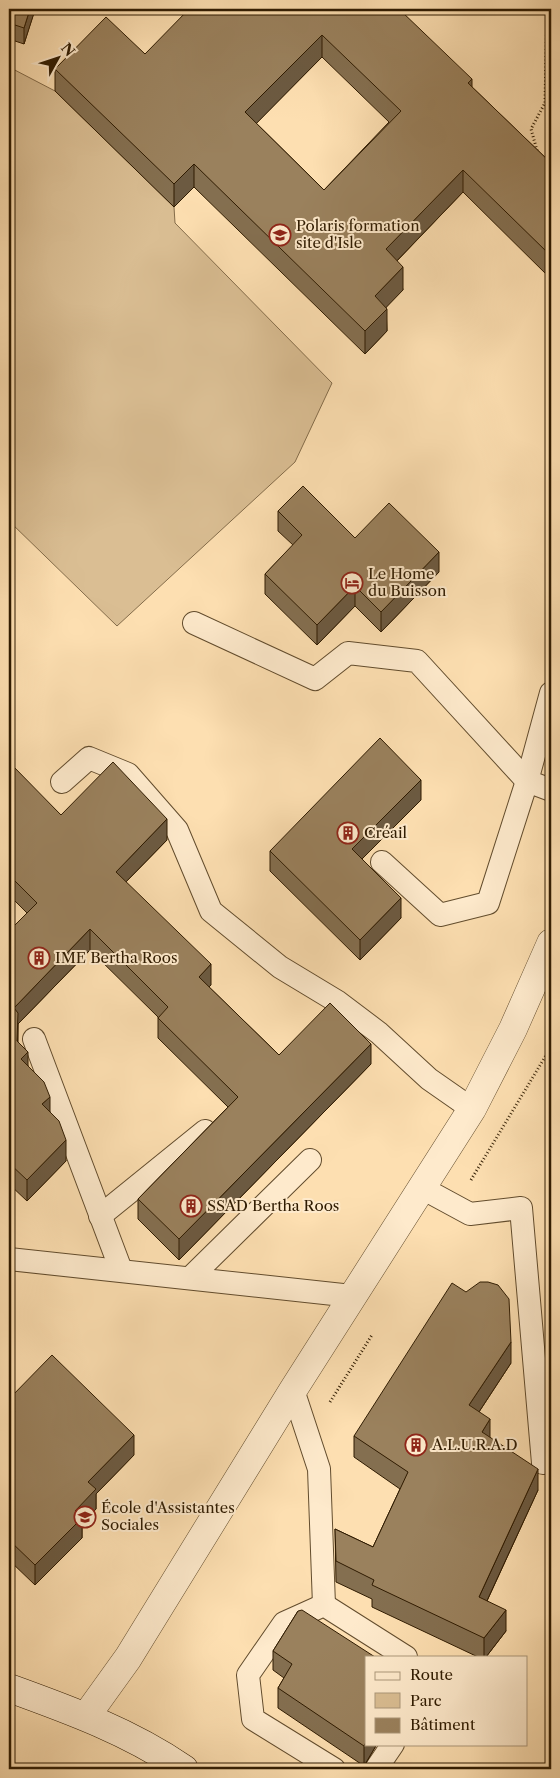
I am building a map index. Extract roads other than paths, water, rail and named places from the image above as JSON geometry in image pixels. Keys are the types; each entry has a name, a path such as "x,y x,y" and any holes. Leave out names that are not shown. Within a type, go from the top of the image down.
{"street":[{"path":"87,1716 128,1658 293,1390 472,1109 513,1029 551,943"},
{"path":"9,1688 87,1716 157,1750 184,1769"}],"lane":[{"path":"194,623 315,679 348,653 417,661 527,781 551,790"},
{"path":"382,862 440,915 488,903 527,781 551,693"},
{"path":"62,782 89,758 128,774 177,830 211,911 280,967 338,1002 379,1032 429,1078 472,1109"},
{"path":"34,1039 121,1270"},
{"path":"100,1216 205,1131"},
{"path":"190,1278 310,1160"},
{"path":"422,1188 470,1214 521,1208 543,1463"},
{"path":"9,1259 352,1296"},
{"path":"293,1390 318,1468 324,1605"},
{"path":"324,1605 404,1656"},
{"path":"324,1605 284,1623 248,1675 253,1718 334,1769"},
{"path":"376,1769 392,1746"}],"place":[{"name":"Polaris formation site d'Isle","path":"280,235"},
{"name":"Le Home du Buisson","path":"352,583"},
{"name":"Créail","path":"348,833"},
{"name":"IME Bertha Roos","path":"39,958"},
{"name":"SSAD Bertha Roos","path":"191,1206"},
{"name":"A.L.U.R.A.D","path":"416,1445"},
{"name":"École d'Assistantes Sociales","path":"85,1517"}]}
